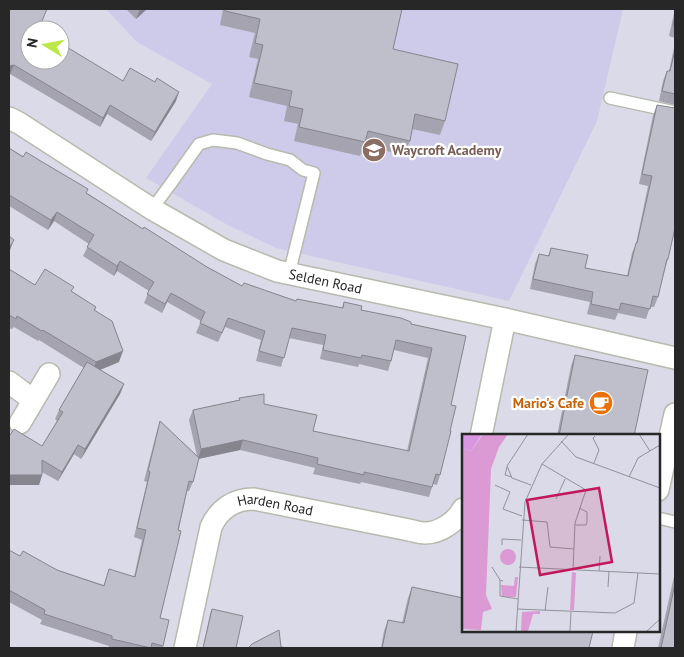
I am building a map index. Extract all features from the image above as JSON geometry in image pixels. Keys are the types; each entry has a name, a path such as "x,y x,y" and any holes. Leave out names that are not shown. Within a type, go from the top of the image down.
{"street":[{"name":"Selden Road","path":"9,118 152,209 224,250 277,272 675,358"},
{"path":"481,434 505,320"},
{"path":"20,423 49,374"},
{"path":"9,382 33,400"},
{"path":"659,486 675,414"},
{"name":"Harden Road","path":"185,648 211,527 219,514 233,503 240,500 254,499 427,533 435,532 449,524 462,511"},
{"path":"623,648 626,632"}],"lane":[{"path":"610,98 675,112"},
{"path":"152,209 199,144 213,140 237,144 290,160 303,170 314,173 288,274"},
{"path":"659,518 675,522"}],"shaded area":[{"name":"Waycroft Academy","path":"106,9 623,9 597,121 509,301 276,248 226,224 146,178 212,84 137,42"}],"building":[{"path":"9,9 47,9 42,20 20,20 20,69 14,65 9,66"},
{"path":"225,9 402,9 393,49 458,64 445,121 415,114 410,141 368,131 365,142 299,127 303,109 289,106 292,91 254,83 263,45 255,43 260,19 225,11"},
{"path":"70,49 123,81 130,68 155,82 157,78 179,92 155,132 110,105 103,118 22,70 70,70"},
{"path":"675,50 675,94 662,91 667,71 670,71"},
{"path":"657,105 675,108 675,228 658,297 653,296 650,309 621,303 619,310 591,304 593,292 533,279 539,254 549,256 551,248 588,255 585,268 628,276 652,176 642,174"},
{"path":"9,148 23,157 26,152 88,189 86,193 143,229 144,227 207,267 242,286 244,283 296,301 297,299 343,308 344,302 362,306 361,310 401,318 411,322 411,324 466,336 451,405 456,406 451,431 440,475 436,474 432,487 364,472 364,475 317,464 318,458 243,440 201,449 193,410 240,400 239,398 264,394 264,404 317,415 313,431 409,451 432,348 396,340 391,361 362,355 361,358 323,350 326,335 292,328 284,358 259,351 265,331 228,318 222,333 200,323 205,312 171,293 165,304 147,294 154,282 120,261 117,266 87,247 94,235 57,212 51,220 9,195"},
{"path":"9,236 14,240 9,248"},
{"path":"9,269 35,285 45,269 74,287 71,291 96,307 94,310 112,321 123,351 96,362 43,330 17,316 16,319 9,315"},
{"path":"575,355 648,370 634,434 559,434"},
{"path":"87,362 124,384 85,449 78,445 62,472 42,460 42,475 9,475 9,434 14,429 42,446 63,412 59,410"},
{"path":"160,421 199,458 193,482 189,481 178,530 181,531 160,618 169,620 163,646 152,643 151,648 112,639 112,636 44,614 45,610 9,590 9,550 20,556 23,551 57,570 104,586 109,569 135,577 146,530 137,528"},
{"path":"675,584 675,648 661,648"},
{"path":"412,587 462,598 462,632 593,632 589,648 382,648 388,620 404,623"},
{"path":"212,609 243,616 236,648 203,648"},
{"path":"279,630 281,647 288,648 248,648 252,644"}],"place":[{"name":"Waycroft Academy","path":"374,150"},
{"name":"Mario's Cafe","path":"601,403"}]}
